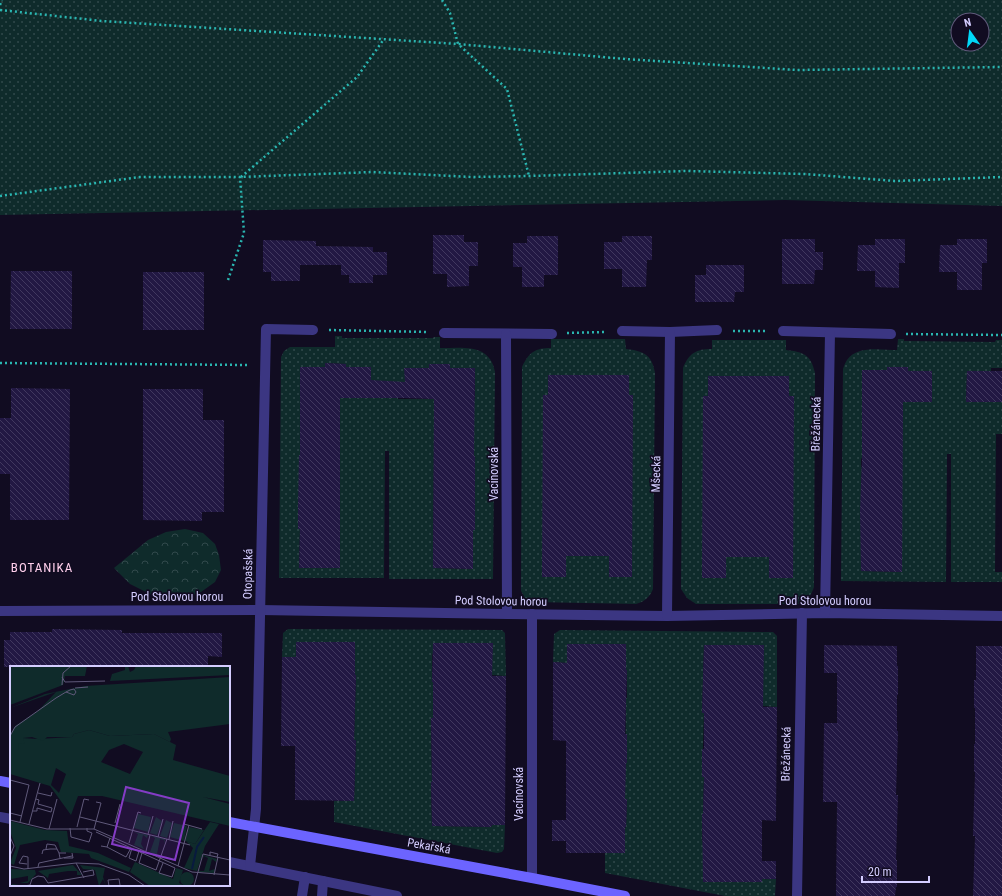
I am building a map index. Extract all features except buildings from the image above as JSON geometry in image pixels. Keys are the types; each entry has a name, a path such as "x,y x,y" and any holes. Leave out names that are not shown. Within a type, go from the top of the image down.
{"street":[{"name":"Otopašská","path":"250,866 255,827 266,329 312,330"},
{"path":"622,331 670,332 717,330"},
{"path":"783,331 891,334"},
{"path":"444,332 552,334"},
{"name":"Mšecká","path":"667,616 670,332"},
{"name":"Břežánecká","path":"825,613 830,333"},
{"name":"Vacínovská","path":"506,334 507,614"},
{"name":"Pod Stolovou horou","path":"0,611 260,610 667,616 825,613 1002,616"},
{"name":"Břežánecká","path":"797,896 802,613"},
{"name":"Vacínovská","path":"532,614 532,878"},
{"path":"0,781 10,783"},
{"path":"0,817 10,819"},
{"name":"Pekařská","path":"230,822 625,896"},
{"path":"230,862 397,896"},
{"path":"302,896 305,877"},
{"path":"322,896 323,881"}],"path":[{"path":"0,5 2,0"},
{"path":"442,0 450,13 458,44 507,89 529,176"},
{"path":"0,10 102,21 458,44 625,59 797,70 1002,67"},
{"path":"240,177 357,77 384,39"},
{"path":"0,196 140,177 240,177 373,172 471,176 529,176 686,170 805,174 895,181 1002,176"},
{"path":"228,280 244,233 240,177"},
{"path":"312,330 444,332"},
{"path":"717,330 783,331"},
{"path":"552,334 622,331"},
{"path":"891,334 1002,335"},
{"path":"0,362 266,365"}],"green space":[{"path":"0,0 1002,0 1002,206 785,200 0,215"},
{"path":"335,336 342,336 342,338 440,337 440,348 474,349 488,356 495,372 493,579 389,579 389,451 385,451 384,578 279,578 281,357 284,351 290,347 335,347","holes":["325,363 346,364 346,367 370,367 370,398 300,398 300,367 325,367","430,364 450,364 450,368 475,368 475,399 398,399 398,382 405,382 405,368 429,368","300,430 340,430 340,568 299,568 300,529 298,529","434,431 475,456 475,486 473,500 475,500 475,530 473,530 473,569 433,568"]},
{"path":"551,339 625,339 626,349 642,352 649,358 654,367 653,589 648,597 636,604 533,602 525,598 521,591 522,367 527,358 533,352 551,348"},
{"path":"898,339 904,339 904,341 995,342 996,340 1002,340 1002,368 991,368 991,371 967,371 966,402 1002,402 1002,434 996,434 995,572 1002,572 1002,582 951,582 951,454 947,454 946,582 841,581 843,369 845,363 851,355 857,352 870,349 897,350","holes":["887,367 908,367 908,371 932,371 932,402 862,402 862,370 887,370","862,458 902,572 861,571"]},
{"path":"712,340 786,340 786,350 802,353 809,358 815,373 814,587 808,598 799,604 696,604 687,598 681,589 683,368 691,355 697,351 712,349"},
{"path":"185,529 203,533 215,544 219,555 221,570 215,582 201,592 188,597 172,599 154,596 130,584 114,568 148,540 166,532"},
{"path":"288,629 502,630 505,633 506,676 491,675 492,643 432,654 433,718 431,718 432,826 491,827 492,825 505,825 504,849 502,852 497,853 334,822 334,801 354,801 356,740 354,740 356,676 355,642 296,642 296,657 282,657 283,633"},
{"path":"560,630 773,632 777,636 777,707 762,706 763,645 704,645 702,713 704,713 702,777 704,777 702,814 703,882 762,882 762,879 776,879 775,896 725,896 605,873 605,853 626,827 626,645 567,644 567,663 553,662 554,634"}],"district":[{"name":"BOTANIKA","path":"42,567"}]}
